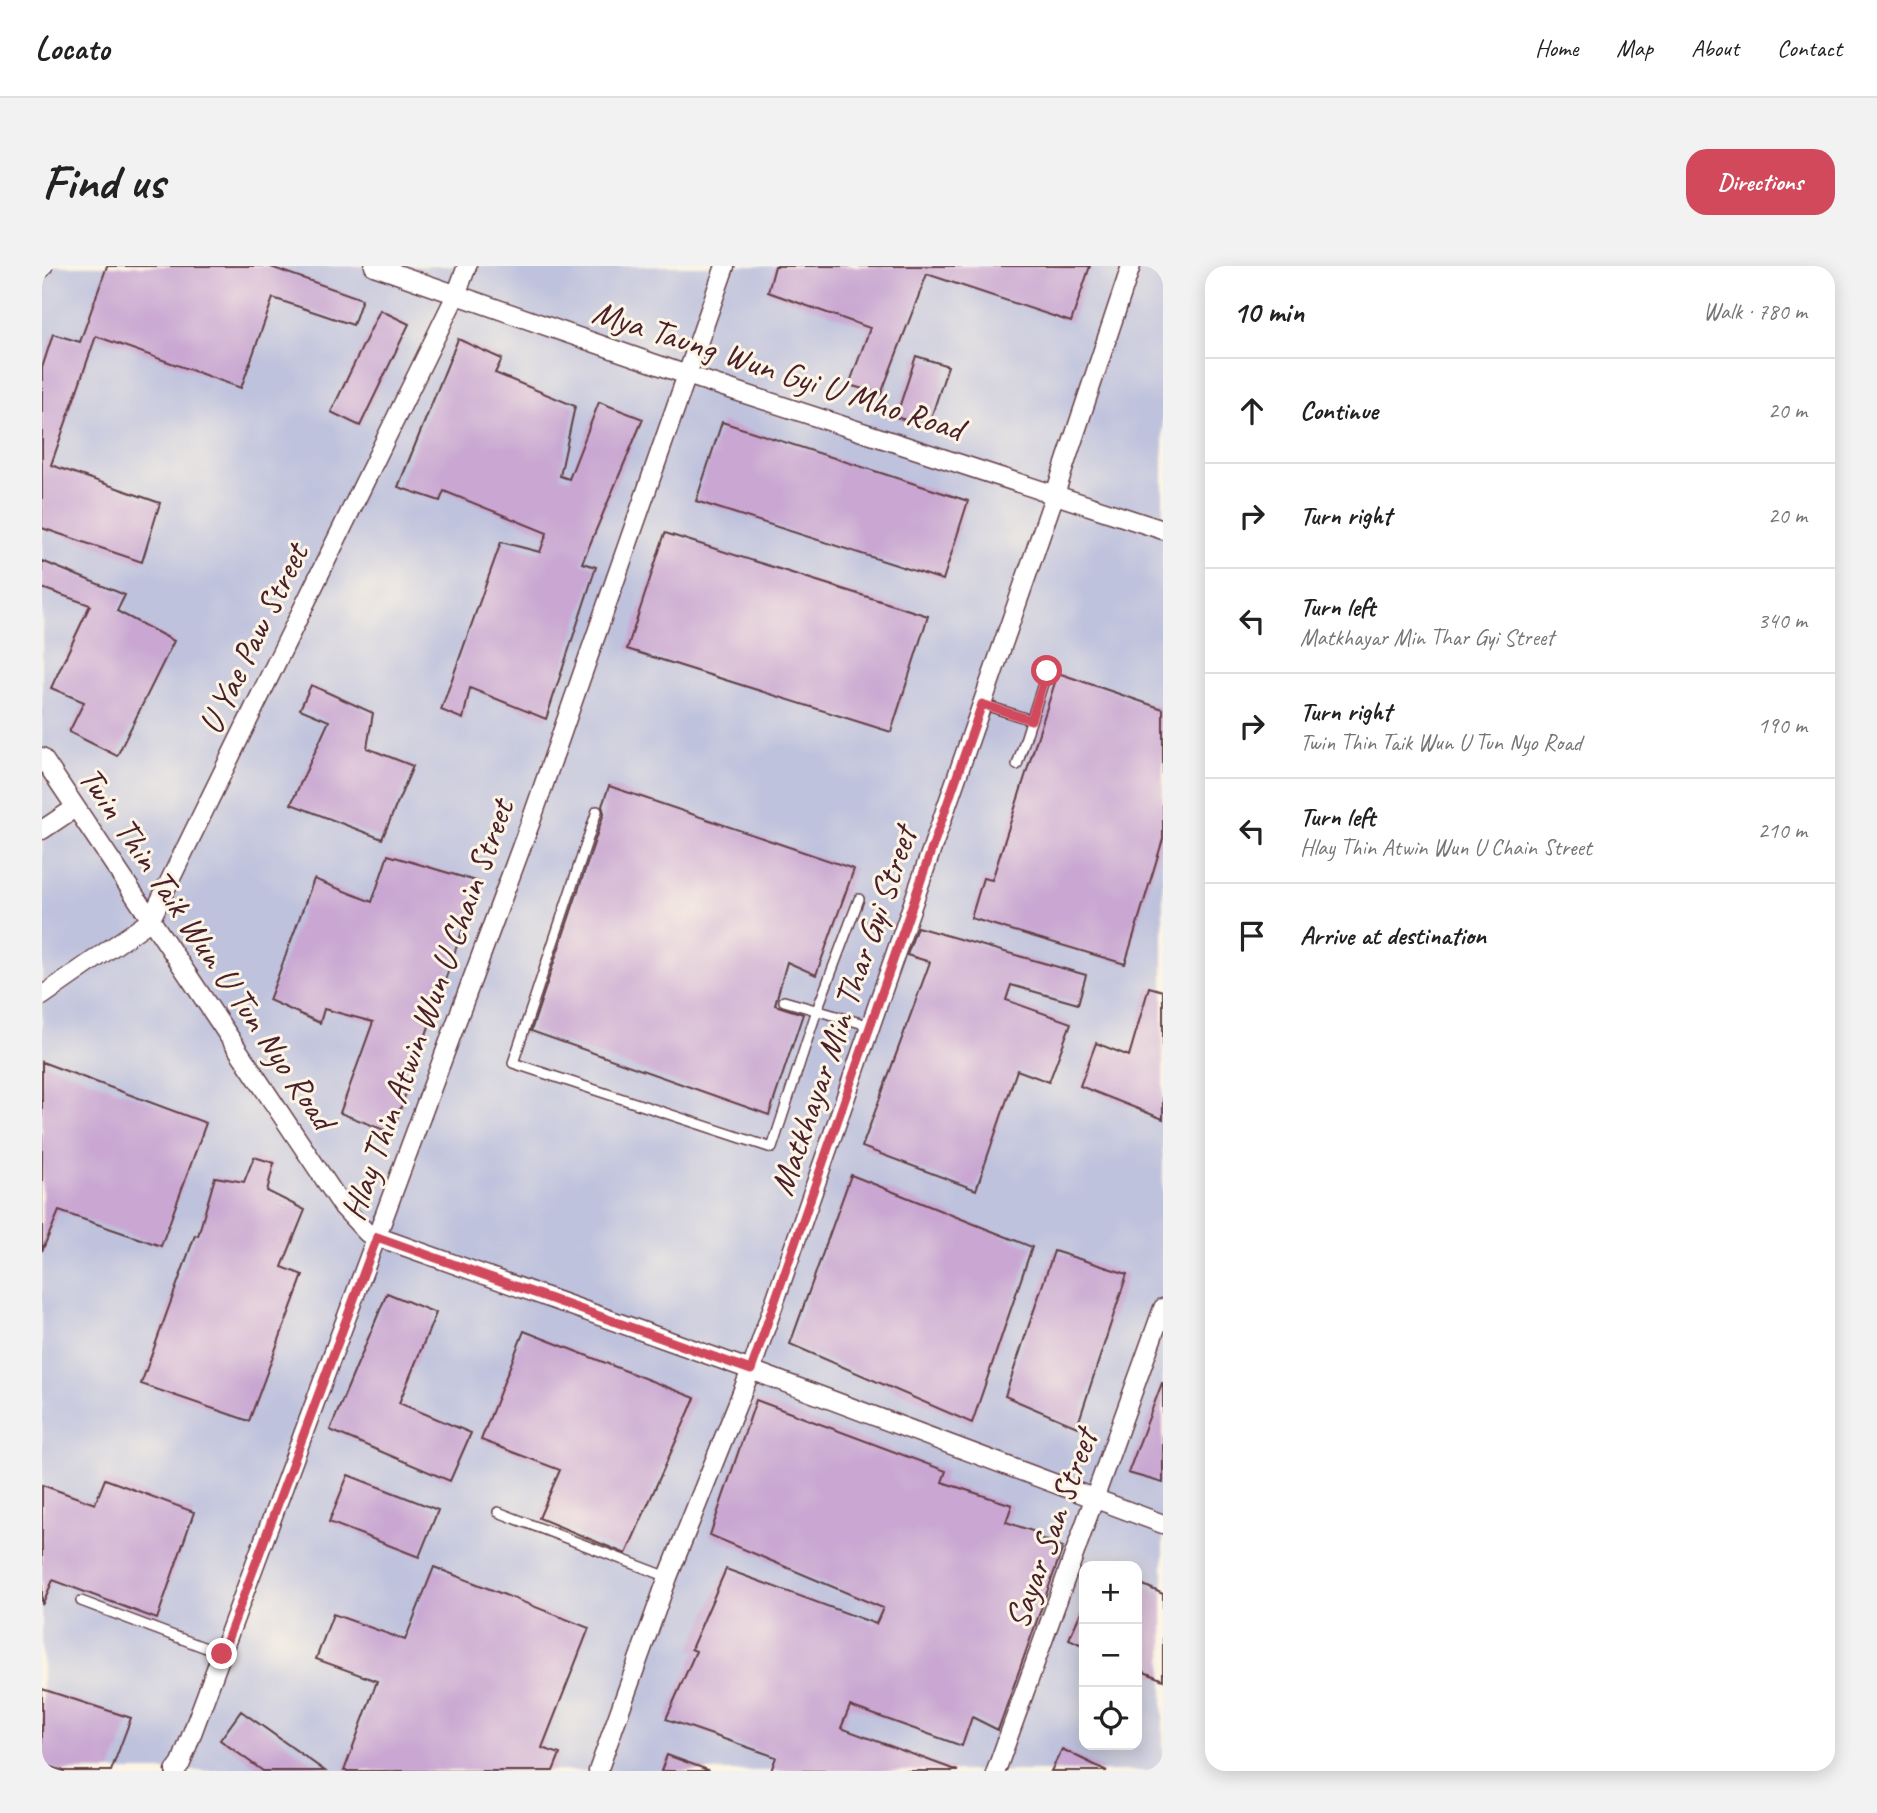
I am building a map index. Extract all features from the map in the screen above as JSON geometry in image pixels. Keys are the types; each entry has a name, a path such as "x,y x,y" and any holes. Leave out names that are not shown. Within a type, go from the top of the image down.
{"street":[{"name":"Mya Taung Wun Gyi U Mho Road","path":"374,266 687,375 1163,530"},
{"name":"U Yae Paw Street","path":"42,996 150,922 456,295 467,266"},
{"name":"Hlay Thin Atwin Wun U Chain Street","path":"175,1771 181,1763 222,1654 531,821 725,266"},
{"name":"Matkhayar Min Thar Gyi Street","path":"598,1771 668,1577 751,1370 1132,266"},
{"name":"Twin Thin Taik Wun U Tun Nyo Road","path":"42,757 343,1207 367,1233 751,1370 1163,1524"},
{"path":"42,830 75,808"},
{"name":"Sayar San Street","path":"996,1771 1163,1308"}],"lane":[{"path":"1017,765 1047,671"},
{"path":"982,704 1031,720"},
{"path":"597,811 513,1063 772,1149 817,1010 859,899"},
{"path":"784,1001 871,1026"},
{"path":"498,1512 668,1577"},
{"path":"81,1601 222,1654"}],"shaded area":[{"path":"42,266 1163,266 1163,1771 42,1771"}],"building":[{"path":"107,266 268,266 362,299 353,325 273,298 241,388 96,336 51,465 160,503 142,562 42,528 42,368 53,334 80,342"},
{"path":"775,266 1090,266 1071,322 927,274 881,394 849,385 870,328 768,292"},
{"path":"380,310 409,324 360,426 331,412"},
{"path":"458,339 502,359 495,373 575,406 560,476 569,479 599,402 643,419 582,563 596,567 546,719 470,688 463,719 441,710 501,542 540,552 547,533 444,491 440,501 398,487"},
{"path":"916,356 948,366 928,427 896,417"},
{"path":"722,422 968,501 943,580 696,501"},
{"path":"665,533 928,616 891,732 627,649"},
{"path":"42,561 125,595 117,611 174,641 117,756 69,732 84,702 51,688 90,605 42,588"},
{"path":"1058,673 1163,709 1163,839 1125,964 971,918 983,878 992,880"},
{"path":"311,685 373,713 367,748 413,766 382,839 291,804 329,721 300,709"},
{"path":"609,786 854,869 816,975 787,962 775,1005 803,1014 769,1115 531,1031 604,813 602,806"},
{"path":"388,855 479,882 392,1133 340,1113 373,1022 324,1009 320,1023 269,1000 314,879 372,902"},
{"path":"917,927 1086,975 1078,1004 1011,985 1006,1000 1071,1023 1049,1082 1017,1070 976,1190 862,1147 930,962 907,955"},
{"path":"1149,987 1163,991 1163,1119 1080,1086 1096,1043 1129,1056"},
{"path":"42,1062 206,1123 161,1246 59,1211 42,1251"},
{"path":"254,1157 274,1163 267,1191 305,1210 282,1267 303,1275 249,1421 141,1384 195,1235 198,1236 215,1177 244,1182"},
{"path":"851,1175 1032,1247 972,1423 790,1344"},
{"path":"1054,1251 1127,1274 1077,1427 1005,1396"},
{"path":"387,1293 436,1313 399,1403 471,1433 450,1481 330,1430"},
{"path":"524,1331 695,1398 626,1554 539,1518 560,1470 481,1440"},
{"path":"1163,1383 1163,1483 1128,1473"},
{"path":"756,1400 946,1471 942,1482 1012,1505 1006,1522 1041,1534 1040,1538 1063,1547 998,1730 972,1717 962,1746 850,1706 841,1728 958,1771 771,1771 776,1757 666,1719 696,1651 691,1649 726,1569 876,1624 883,1608 710,1535"},
{"path":"348,1475 438,1510 419,1557 329,1522"},
{"path":"105,1479 194,1512 157,1619 53,1580 42,1605 42,1485 95,1504"},
{"path":"434,1567 589,1628 542,1748 560,1754 553,1771 344,1771 377,1681 316,1659 333,1614 405,1640"},
{"path":"1142,1584 1163,1594 1163,1680 1142,1671"},
{"path":"1079,1616 1079,1644 1069,1639"},
{"path":"42,1689 131,1718 111,1771 64,1771 42,1764"},
{"path":"241,1711 325,1771 263,1771 220,1740"},
{"path":"1062,1749 1107,1771 1051,1771"},
{"path":"667,1755 708,1770 708,1771 661,1771"}],"route":[{"path":"222,1654 377,1237 751,1370 982,704 1031,720 1047,671"}]}
